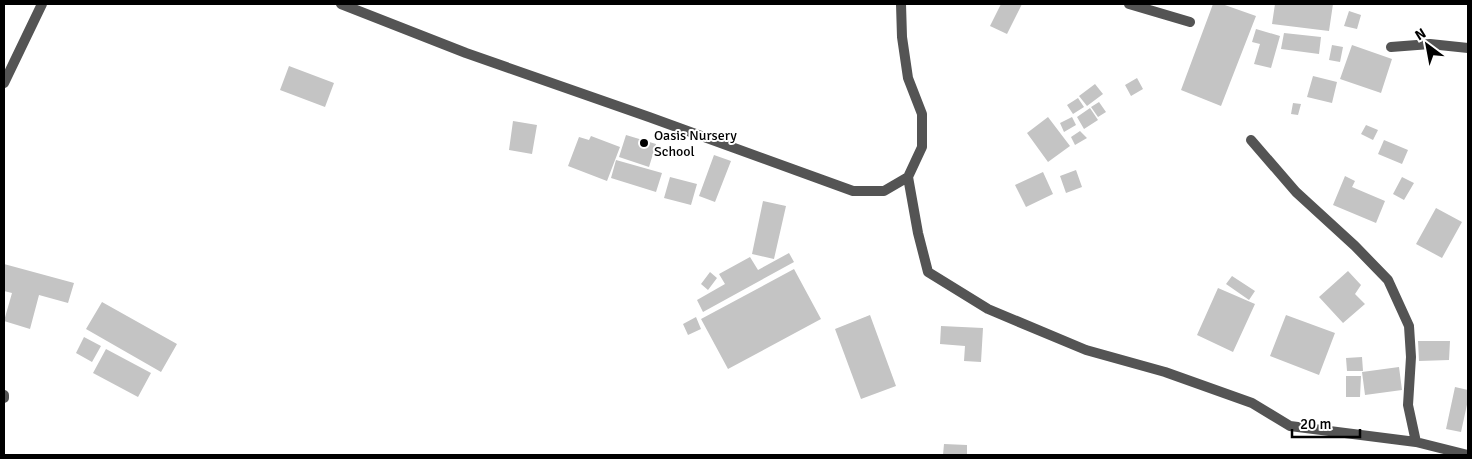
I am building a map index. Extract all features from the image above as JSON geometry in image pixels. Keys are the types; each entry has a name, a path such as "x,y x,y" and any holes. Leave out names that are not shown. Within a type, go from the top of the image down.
{"street":[{"path":"4,83 42,4"},
{"path":"342,4 466,53 853,191 884,191 908,177 922,148 922,114 908,78 902,37 901,4"},
{"path":"1129,4 1190,22"},
{"path":"1391,47 1430,44 1468,48"},
{"path":"1251,140 1296,192 1355,246 1388,280 1409,326 1411,357 1408,405 1416,442"},
{"path":"908,177 918,233 928,272 988,309 1086,350 1165,372 1252,403 1290,426 1416,442 1468,455"}],"building":[{"path":"1001,4 1022,4 1007,34 990,26"},
{"path":"1213,4 1222,4 1256,16 1221,106 1181,90"},
{"path":"1275,4 1333,4 1329,31 1272,24"},
{"path":"1349,11 1361,15 1357,29 1344,26"},
{"path":"1256,29 1280,36 1271,68 1254,64 1260,44 1252,42"},
{"path":"1284,33 1321,37 1319,54 1281,49"},
{"path":"1332,45 1343,47 1340,62 1329,60"},
{"path":"1352,45 1392,59 1381,93 1340,79"},
{"path":"289,66 334,83 325,107 280,90"},
{"path":"1313,76 1337,82 1332,103 1307,97"},
{"path":"1137,78 1143,89 1131,96 1125,85"},
{"path":"1095,84 1103,94 1087,106 1079,96"},
{"path":"1078,98 1084,107 1073,114 1067,105"},
{"path":"1099,102 1106,112 1098,117 1091,107"},
{"path":"1293,103 1301,104 1298,115 1291,114"},
{"path":"1090,108 1098,120 1084,129 1077,117"},
{"path":"1048,117 1070,146 1048,162 1027,133"},
{"path":"1072,117 1076,125 1064,132 1060,123"},
{"path":"513,121 537,125 532,154 509,150"},
{"path":"1366,125 1378,130 1373,140 1361,134"},
{"path":"1080,131 1087,138 1075,145 1071,137"},
{"path":"626,135 656,144 649,167 619,157"},
{"path":"591,136 620,147 607,181 568,166 579,137 589,140"},
{"path":"1384,140 1408,150 1402,164 1378,154"},
{"path":"714,155 731,161 715,202 699,196"},
{"path":"616,160 662,173 656,192 611,178"},
{"path":"1076,170 1082,187 1066,193 1060,176"},
{"path":"1043,172 1053,194 1026,207 1015,185"},
{"path":"1345,176 1355,181 1352,187 1385,201 1376,223 1333,205"},
{"path":"670,177 697,184 691,205 664,198"},
{"path":"1402,177 1414,183 1404,200 1393,194"},
{"path":"763,201 786,206 774,259 752,254"},
{"path":"1436,208 1462,222 1442,258 1416,244"},
{"path":"789,253 794,262 703,312 697,300 725,284 719,274 750,257 758,270"},
{"path":"4,264 74,283 68,303 39,295 30,329 4,321 12,293 4,291"},
{"path":"794,269 821,319 728,369 701,319"},
{"path":"1348,271 1361,285 1355,294 1365,304 1343,323 1319,297"},
{"path":"710,272 717,278 708,290 701,284"},
{"path":"1232,276 1255,291 1249,300 1226,284"},
{"path":"1218,288 1255,304 1233,352 1197,335"},
{"path":"102,302 177,344 161,372 86,329"},
{"path":"870,315 896,386 861,399 835,329"},
{"path":"1286,315 1335,333 1319,375 1270,356"},
{"path":"696,317 701,329 688,335 683,324"},
{"path":"941,326 983,328 981,362 964,361 965,346 940,344"},
{"path":"84,337 101,346 92,362 76,353"},
{"path":"1418,341 1450,341 1449,360 1419,361"},
{"path":"106,349 151,373 138,397 93,373"},
{"path":"1362,357 1363,371 1347,371 1346,358"},
{"path":"1399,367 1402,390 1365,395 1362,372"},
{"path":"1346,376 1361,376 1360,397 1346,397"},
{"path":"1455,387 1468,390 1468,400 1461,432 1446,429"},
{"path":"944,444 967,445 967,455 943,455"}],"place":[{"name":"Oasis Nursery School","path":"644,143"}]}
